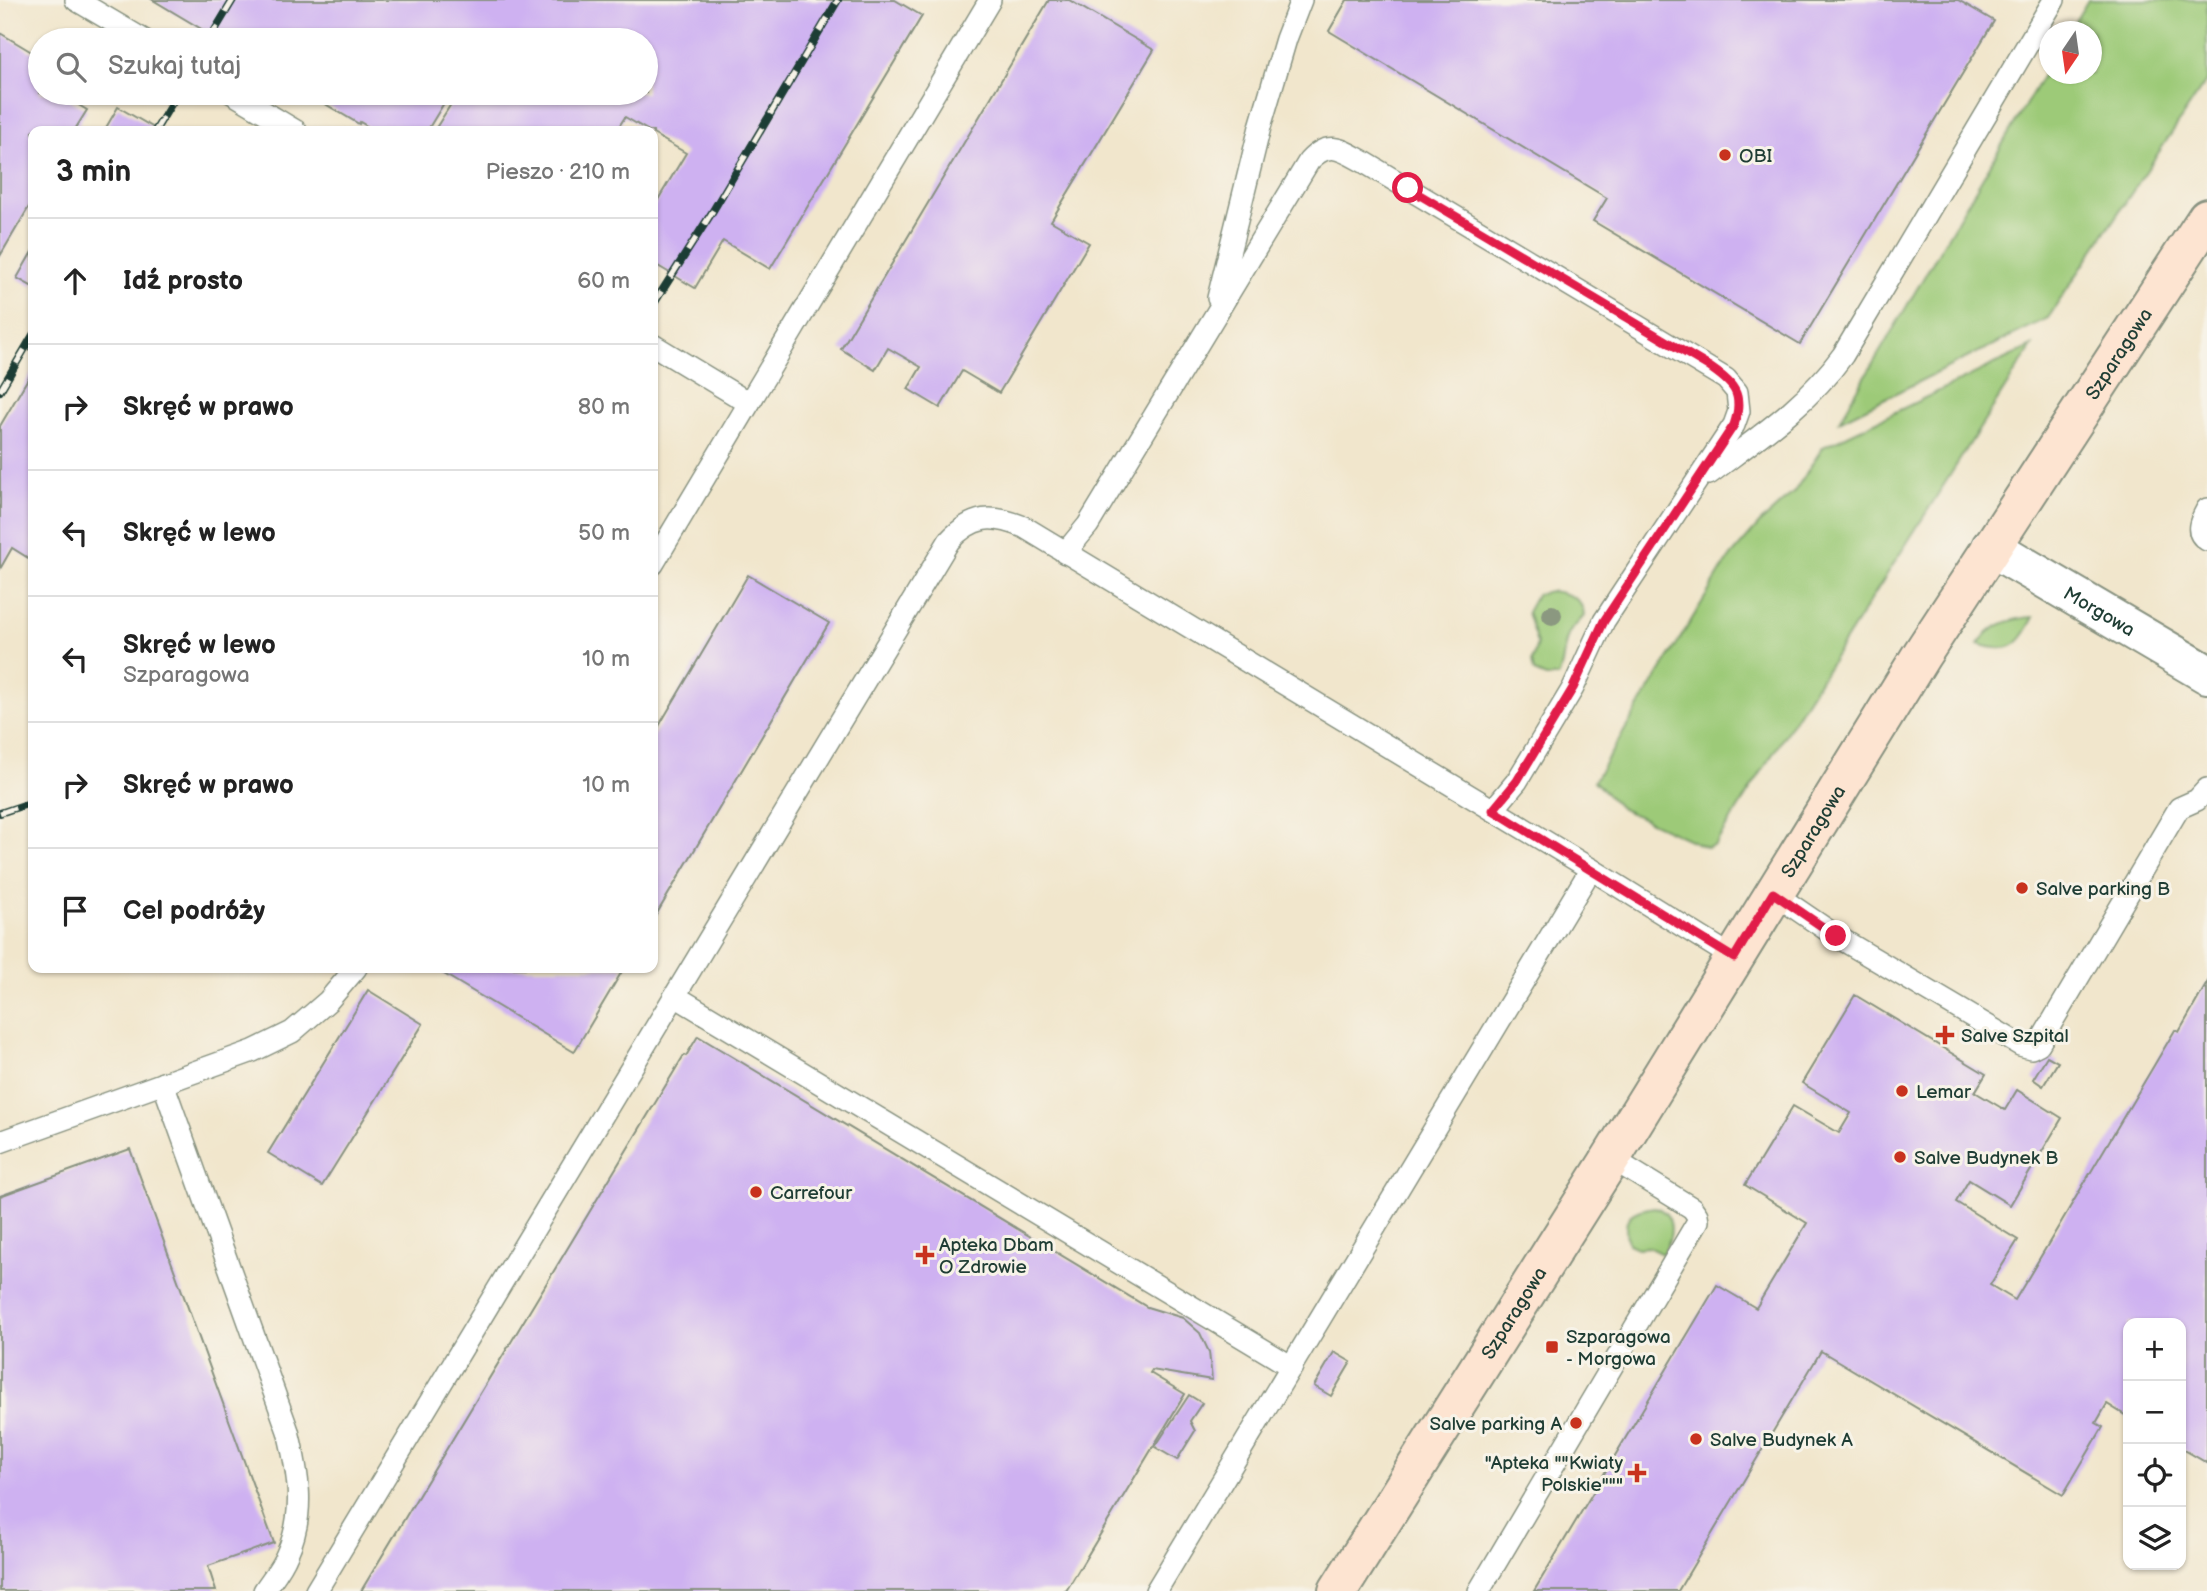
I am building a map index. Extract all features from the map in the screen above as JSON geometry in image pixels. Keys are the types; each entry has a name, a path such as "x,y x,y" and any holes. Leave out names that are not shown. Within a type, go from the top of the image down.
{"street":[{"name":"Szparagowa","path":"1338,1591 1611,1158 1922,654 2207,218"},
{"name":"Morgowa","path":"1992,547 2207,674"}],"lane":[{"path":"76,0 124,28"},
{"path":"658,556 990,0"},
{"path":"1213,318 1260,127 1286,39 1301,0"},
{"path":"1696,484 1768,430 1826,379 1843,355 2054,0"},
{"path":"252,105 288,126"},
{"path":"1065,553 1088,525 1309,161 1317,151 1328,147 1342,150 1727,379 1737,392 1739,411 1734,425 1604,621 1573,688 1517,781 1493,810"},
{"path":"658,348 750,403"},
{"path":"2207,509 2200,521 2199,530 2207,540"},
{"path":"316,1591 949,541 960,529 974,522 988,518 1006,520 1024,527 1734,958"},
{"path":"1773,893 1880,962 2020,1045 2031,1048 2039,1044 2179,808 2197,800 2207,789"},
{"path":"1156,1591 1591,869"},
{"path":"0,1142 253,1051 292,1032 328,1001 352,973"},
{"path":"675,996 1292,1367"},
{"path":"163,1083 288,1431 297,1468 300,1500 295,1532 287,1555 264,1591"},
{"path":"1479,1591 1698,1222 1692,1208 1611,1158"}],"green space":[{"path":"2088,0 2207,0 2207,80 2048,318 1839,421 2039,82 2102,84 2102,21 2075,21"},
{"path":"2032,346 1715,845 1707,848 1620,808 1594,781 1727,561 1761,522 1794,492 1823,447"},
{"path":"1550,591 1573,597 1581,604 1584,616 1569,633 1558,677 1546,677 1534,672 1532,661 1537,644 1527,612 1537,594"},
{"path":"2034,617 2024,635 2013,646 1999,648 1978,644 1989,632 2003,624"},
{"path":"1655,1207 1670,1221 1669,1241 1662,1254 1648,1247 1637,1248 1628,1244 1626,1235 1629,1216"}],"building":[{"path":"153,0 895,0 922,16 770,269 723,241 695,288 658,266 658,200 686,153 658,137 658,126 640,126 625,117 619,126 437,126 450,105 658,105 658,28 200,28"},
{"path":"1049,0 1069,0 1154,50 1051,221 1089,243 999,393 962,371 940,408 908,389 921,367 888,348 875,370 841,349"},
{"name":"OBI","path":"1347,0 1958,0 1994,21 1800,344 1593,221 1607,198 1329,31"},
{"path":"0,33 28,50 28,105 78,105 87,110 77,126 28,126 28,208 0,256"},
{"path":"327,105 443,105 430,126 359,124"},
{"path":"118,107 151,126 107,126"},
{"path":"28,259 28,284 17,278"},
{"path":"28,378 28,558 12,548 0,569 0,426"},
{"path":"748,575 829,623 658,912 658,728"},
{"path":"442,973 621,973 574,1052"},
{"path":"2207,983 2207,1463 2186,1451 2186,1318 2123,1318 2123,1414 2107,1404 2096,1423 2103,1427 2063,1495 1821,1351 1678,1591 1534,1591 1717,1285 1756,1308 1807,1223 1745,1185 1793,1106 1839,1133 1851,1113 1802,1083 1855,995 1986,1074 1975,1092 2005,1110 2017,1090 2062,1118 2010,1205 1969,1180 1956,1202 2018,1240 1990,1285 2015,1300 2175,1030 2179,1032"},
{"path":"368,990 423,1024 322,1186 268,1153"},
{"name":"Carrefour","path":"698,1036 1147,1307 1183,1318 1200,1333 1209,1352 1212,1380 1152,1370 1150,1373 1185,1394 1066,1591 361,1591 684,1055 686,1056"},
{"path":"2047,1056 2058,1062 2043,1086 2033,1079"},
{"path":"130,1149 274,1543 208,1566 216,1591 0,1591 0,1196"},
{"path":"1334,1352 1351,1362 1331,1396 1314,1386"},
{"path":"1189,1395 1202,1403 1190,1421 1195,1431 1177,1460 1155,1447"}],"railway":[{"path":"216,28 233,0"},
{"path":"658,297 711,214 838,0"},
{"path":"158,126 171,105"},
{"path":"0,391 28,343"},
{"path":"0,813 28,804"}],"place":[{"name":"OBI","path":"1725,155"},
{"name":"Salve parking B","path":"2022,888"},
{"name":"Salve Szpital","path":"1945,1035"},
{"name":"Lemar","path":"1902,1091"},
{"name":"Salve Budynek B","path":"1900,1157"},
{"name":"Carrefour","path":"756,1192"},
{"name":"Apteka Dbam O Zdrowie","path":"925,1255"},
{"name":"Szparagowa - Morgowa","path":"1552,1347"},
{"name":"Salve parking A","path":"1576,1423"},
{"name":"Salve Budynek A","path":"1696,1439"},
{"name":"\"Apteka \"\"Kwiaty Polskie\"\"\"","path":"1637,1473"}],"route":[{"path":"1408,188 1708,366 1727,379 1737,392 1739,411 1734,425 1604,621 1573,688 1517,781 1493,810 1734,958 1773,893 1836,936"}]}
